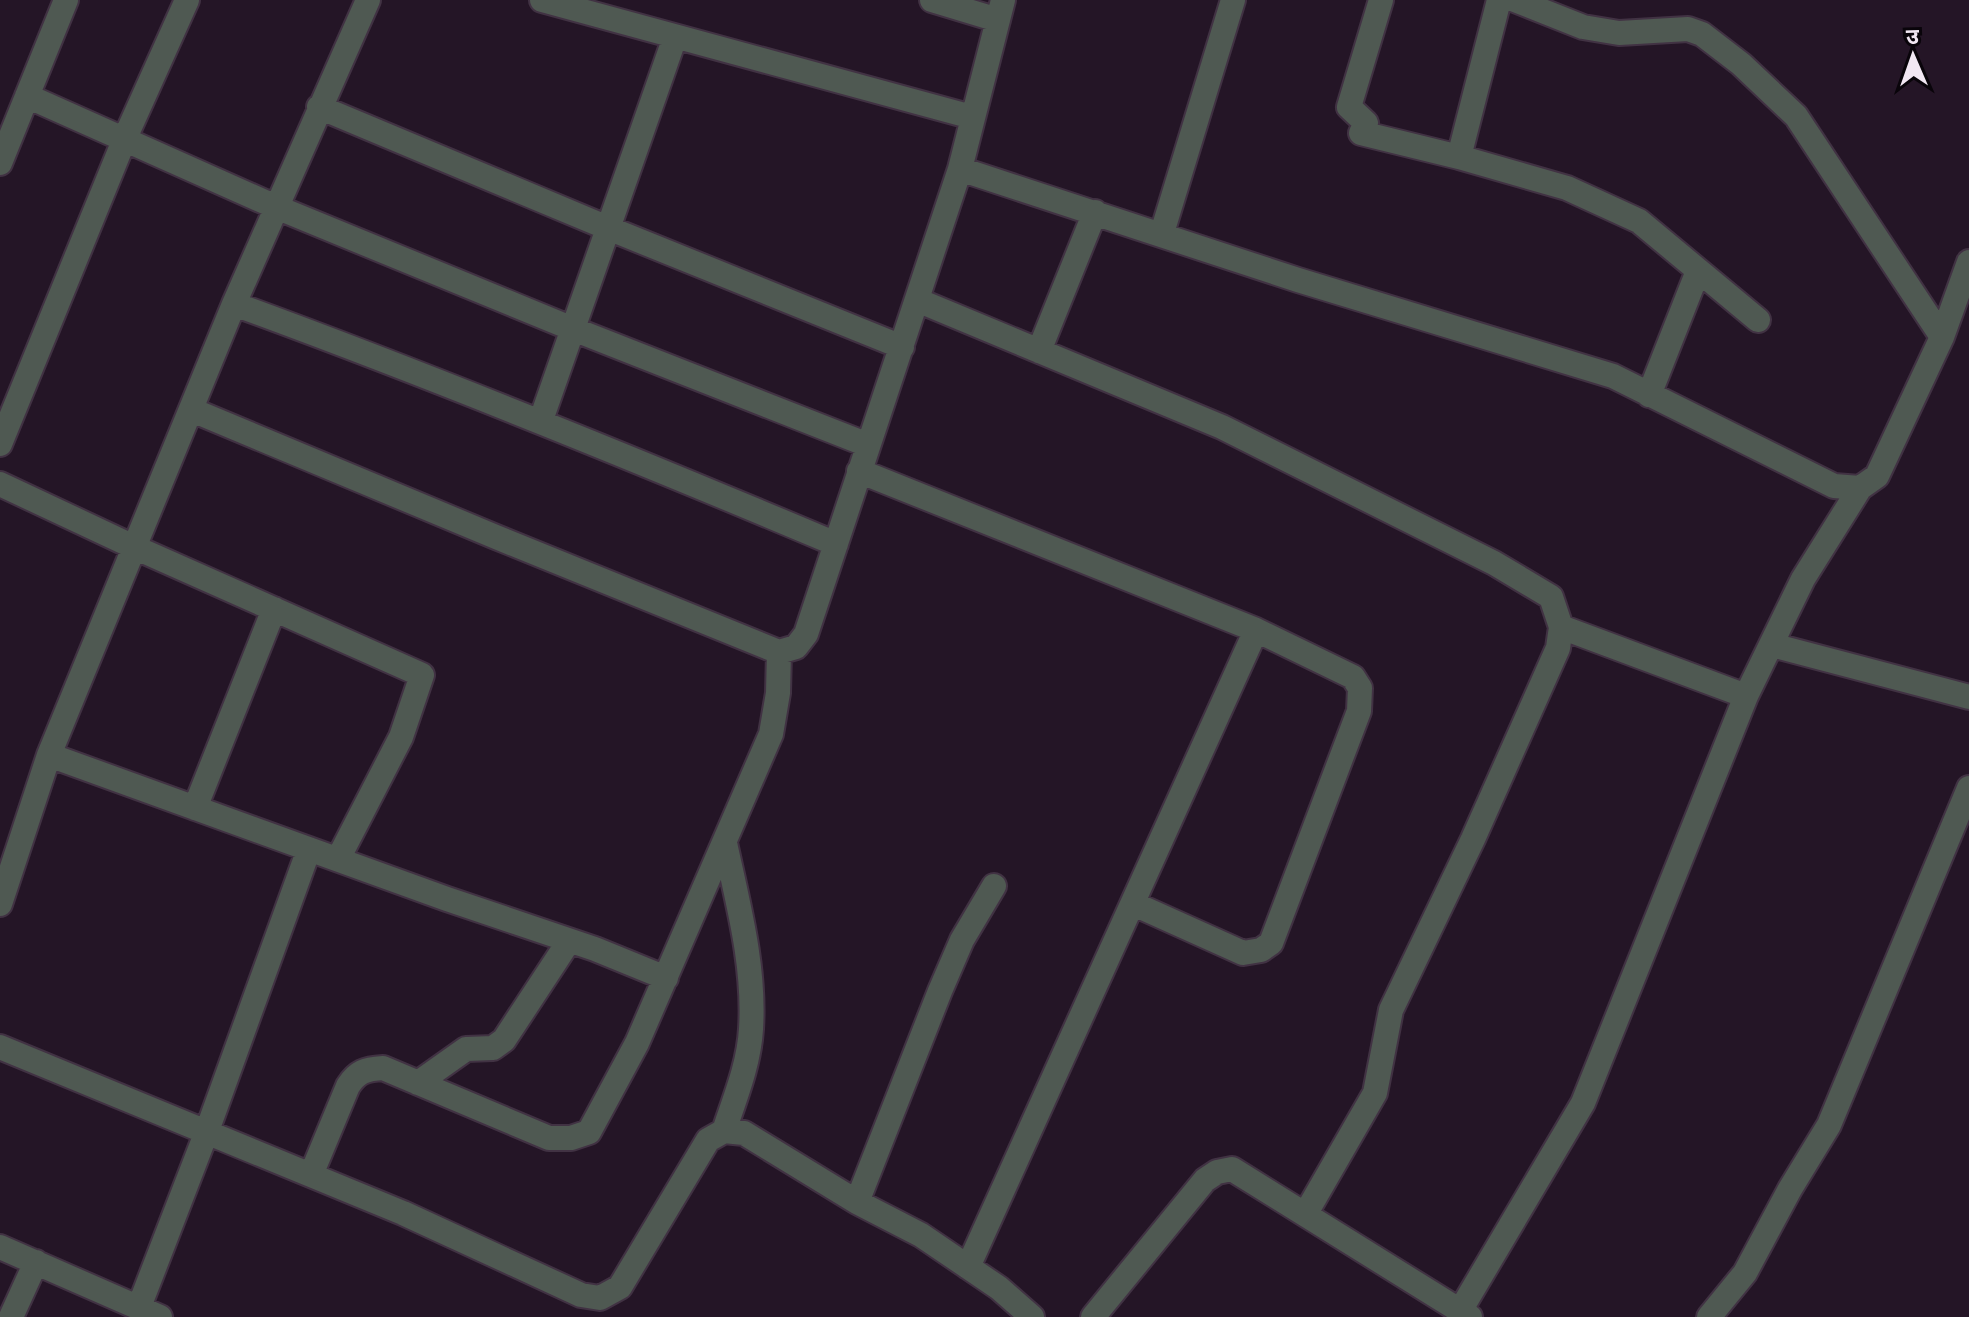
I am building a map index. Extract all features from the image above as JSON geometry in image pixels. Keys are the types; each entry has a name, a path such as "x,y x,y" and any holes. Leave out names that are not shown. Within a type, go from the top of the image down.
{"street":[{"path":"0,163 66,0"},
{"path":"0,444 125,138 187,0"},
{"path":"1,896 49,755 134,547 234,304 368,0"},
{"path":"542,0 972,117"},
{"path":"192,410 779,652 796,647 806,634 960,169 1000,10 932,0"},
{"path":"1162,233 1233,0"},
{"path":"1381,0 1349,107 1366,123 1361,133 1567,188 1639,221 1758,320"},
{"path":"1459,157 1499,0"},
{"path":"1515,0 1583,27 1647,33 1673,28 1688,29 1702,34 1741,64 1796,116 1942,337"},
{"path":"541,420 675,37"},
{"path":"27,96 276,207 573,329 868,445"},
{"path":"319,107 902,347"},
{"path":"960,169 1298,280 1613,376 1834,486 1860,488"},
{"path":"1039,351 1095,212"},
{"path":"1093,1317 1205,1180 1217,1172 1232,1169 1465,1314 1583,1103 1746,696 1803,579 1860,488 1877,476 1942,337 1969,262"},
{"path":"1649,395 1698,271"},
{"path":"917,300 1222,427 1494,563 1551,597 1561,627 1558,648 1391,1010 1375,1093 1306,1213"},
{"path":"234,304 541,420 836,544"},
{"path":"859,471 1256,630 1353,677 1360,688 1359,711 1271,943 1261,950 1243,953 1134,904"},
{"path":"0,484 422,675 401,737 338,859"},
{"path":"195,808 274,609"},
{"path":"1561,627 1746,696"},
{"path":"968,1267 1256,630"},
{"path":"1772,645 1969,697"},
{"path":"311,1175 348,1086 356,1074 370,1068 383,1068 549,1138 571,1138 589,1132 637,1043 771,734 778,693 779,652"},
{"path":"49,755 666,978"},
{"path":"1709,1317 1745,1273 1829,1125 1969,788"},
{"path":"724,1131 742,1078 751,1029 748,954 725,843"},
{"path":"0,1247 150,1312 207,1131 309,849"},
{"path":"857,1202 962,940 994,886"},
{"path":"418,1083 466,1049 493,1048 504,1040 569,941"},
{"path":"0,1047 403,1213 581,1295 597,1307 620,1287 708,1140 724,1131 744,1133 857,1202 921,1235 999,1288 1032,1317"},
{"path":"11,1317 36,1262"}]}
